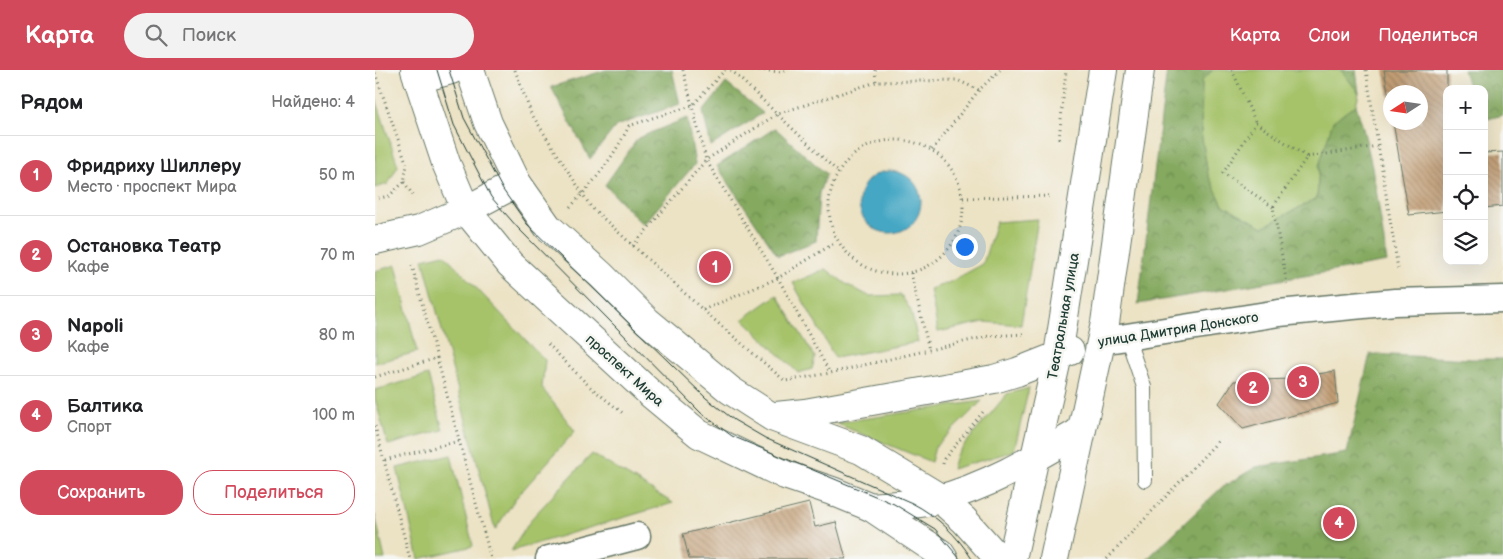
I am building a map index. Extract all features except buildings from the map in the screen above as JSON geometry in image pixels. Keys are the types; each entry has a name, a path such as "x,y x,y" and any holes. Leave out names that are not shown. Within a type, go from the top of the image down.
{"main road":[{"path":"417,75 451,70"},
{"path":"470,70 488,123 517,183 548,227 654,327 730,390 772,417 861,450 940,499 964,520 999,559"},
{"name":"Театральная улица","path":"1012,559 1058,355 1103,70"},
{"path":"1054,559 1081,430 1114,339 1105,323 1140,70"},
{"name":"проспект Мира","path":"417,75 446,163 466,210 510,264 651,395 699,434 785,475 871,506 940,553 945,559"},
{"path":"375,240 419,230 466,210 517,183"},
{"name":"улица Дмитрия Донского","path":"772,417 805,413 994,379 1017,372 1058,355 1114,339"},
{"path":"871,506 934,501 967,490 1014,470 1081,430"}],"street":[{"name":"улица Дмитрия Донского","path":"1114,339 1279,313 1395,302 1503,299"},
{"path":"549,559 637,536"}],"lane":[{"path":"1114,339 1144,387 1145,480"}],"path":[{"path":"515,70 531,113 591,207 703,310 785,381 830,373 989,336 1031,334"},
{"path":"683,70 706,160 778,278 830,373"},
{"path":"548,227 583,194 618,148 629,126 692,106 725,70"},
{"path":"731,70 837,172"},
{"path":"759,70 782,72 786,70"},
{"path":"875,70 876,82"},
{"path":"932,150 979,90 1000,70"},
{"path":"1058,148 1066,70"},
{"path":"1231,70 1257,123 1307,157 1378,146"},
{"path":"1366,70 1398,269"},
{"path":"375,73 407,166 404,182 389,196 375,199"},
{"path":"633,246 706,160 777,114 876,82 957,80 979,90"},
{"path":"1257,123 1223,173 1273,207"},
{"path":"891,139 912,141 932,150 953,171 958,179 963,198 962,218 956,237 945,253 929,266 911,272 890,274 870,269 852,258 836,242 830,220 831,188 837,172 851,156 870,144 891,139"},
{"path":"1288,288 1273,207 1307,157"},
{"path":"963,198 1053,196"},
{"path":"703,310 778,278 836,242"},
{"path":"410,256 491,559"},
{"path":"911,272 929,350"},
{"path":"375,377 437,358"},
{"path":"375,424 410,559"},
{"path":"1107,559 1220,439"},
{"path":"385,460 459,441"}],"green space":[{"path":"606,70 672,70 680,104 616,126 590,159 551,87"},
{"path":"1167,70 1213,70 1202,81 1201,132 1208,175 1223,205 1263,227 1317,198 1319,166 1333,121 1356,105 1371,163 1387,262 1138,304"},
{"path":"1213,70 1341,70 1359,93 1356,105 1333,122 1319,166 1317,198 1263,227 1223,205 1208,175 1201,132 1202,80"},
{"path":"1341,70 1356,70 1359,93"},
{"path":"1463,70 1503,70 1503,115 1488,119 1488,85 1468,85"},
{"path":"726,83 763,113 711,146 703,112"},
{"path":"375,96 398,166 388,184 375,188"},
{"path":"687,118 695,164 643,225 605,185 638,138"},
{"path":"775,128 826,174 819,193 816,241 778,256 717,166"},
{"path":"1038,219 1021,325 984,322 938,332 930,289 948,283 983,264 996,222"},
{"path":"444,254 545,360 542,388 575,431 515,499 495,530 423,259"},
{"path":"396,265 417,352 375,363 375,271"},
{"path":"826,269 846,284 869,296 901,295 911,311 918,342 835,358 793,283"},
{"path":"777,295 815,357 812,369 798,373 743,319"},
{"path":"1370,354 1503,359 1503,559 1147,559 1221,488 1256,467 1347,453"},
{"path":"428,375 443,430 388,445 375,399 375,390"},
{"path":"1029,388 1014,451 952,469 956,455 1007,394"},
{"path":"982,401 935,447 931,462 835,423"},
{"path":"592,454 673,503 511,551 532,518"},
{"path":"451,455 473,546 419,559 397,468"},
{"path":"375,515 385,559 375,559"}],"water":[{"path":"884,171 896,171 912,180 919,190 921,202 919,214 912,224 896,233 884,233 873,228 864,219 859,208 859,196 864,185 873,176"}],"tram line":[{"path":"437,70 454,125 491,197 518,228 701,413 732,436 894,504 935,529 960,559"},
{"path":"449,70 464,118 503,190 527,224 706,398 734,420 765,438 921,508 946,527 972,559"}],"place":[{"name":"Фридриху Шиллеру","path":"715,267"},
{"name":"Napoli","path":"1303,382"},
{"name":"Остановка Театр","path":"1253,388"},
{"name":"Балтика","path":"1339,523"}]}
